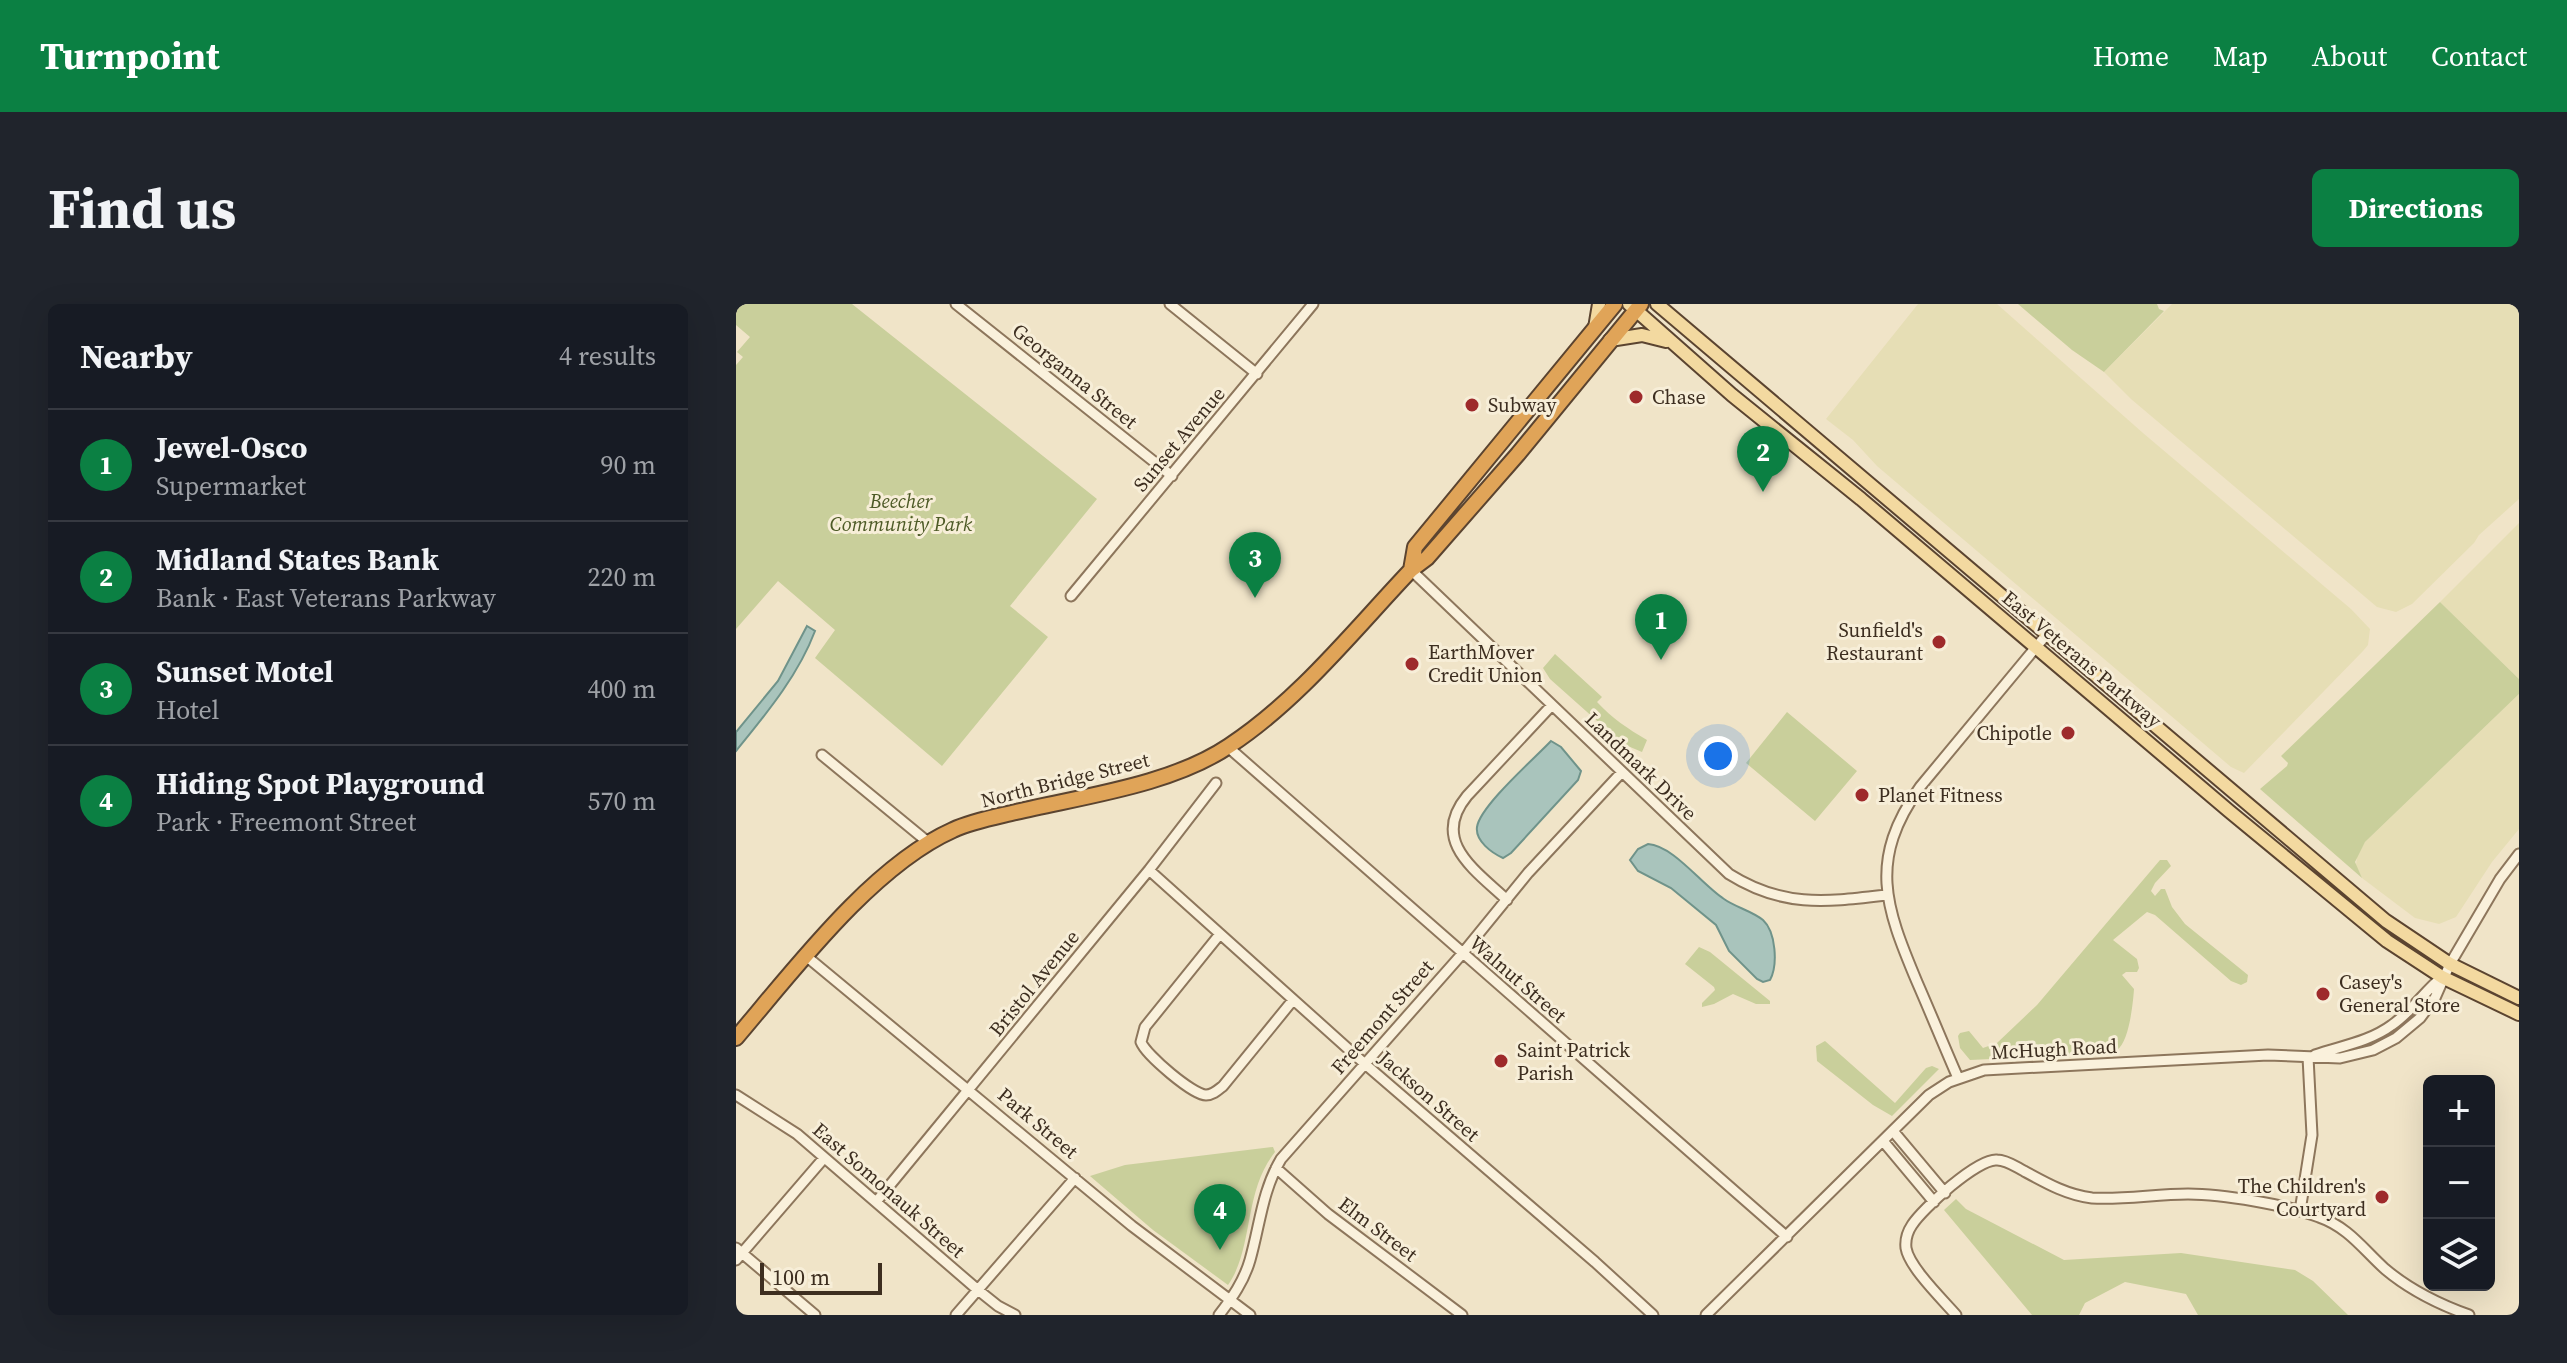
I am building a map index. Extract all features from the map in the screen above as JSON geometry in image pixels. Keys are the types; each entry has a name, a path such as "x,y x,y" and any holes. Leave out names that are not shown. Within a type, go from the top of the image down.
{"highway":[{"name":"North Bridge Street","path":"1411,570 1415,547 1615,304"},
{"name":"North Bridge Street","path":"736,1038 806,956 877,882 929,843 954,830 991,818 1159,778 1228,747 1293,694 1411,570 1427,558 1518,454 1635,306"}],"main road":[{"path":"1595,328 1599,304"},
{"name":"East Veterans Parkway","path":"1657,304 2352,894 2422,947 2519,998"},
{"path":"1671,304 1684,327"},
{"name":"East Veterans Parkway","path":"1635,306 1673,344 2362,920 2415,961 2519,1014"},
{"path":"1610,340 1642,335 1673,344"}],"street":[{"name":"Georganna Street","path":"956,304 1172,476"},
{"path":"1170,304 1257,374"},
{"name":"Sunset Avenue","path":"1071,596 1313,304"},
{"name":"Landmark Drive","path":"1411,570 1729,874 1756,889 1801,901 1886,895"},
{"path":"1958,1078 1896,931 1886,895 1890,845 1908,804 1953,744 2047,634"},
{"path":"1507,900 1463,859 1451,826 1456,809 1552,705"},
{"name":"Walnut Street","path":"1228,747 1787,1237"},
{"path":"822,755 929,843"},
{"name":"Freemont Street","path":"1219,1315 1242,1281 1250,1260 1260,1208 1276,1168 1288,1151 1462,954 1538,862 1622,772"},
{"name":"Bristol Avenue","path":"876,1202 1149,870 1216,783"},
{"name":"McHugh Road","path":"1706,1315 1929,1095 1958,1078 2000,1069 2268,1055 2357,1056 2396,1038 2435,998 2442,977 2500,879 2519,854"},
{"name":"Jackson Street","path":"1149,870 1365,1064 1653,1315"},
{"path":"1220,934 1145,1027 1141,1042 1147,1054 1199,1093 1211,1094 1223,1086 1293,1000"},
{"name":"Park Street","path":"806,956 1166,1253 1250,1315"},
{"path":"2300,1211 2312,1135 2308,1057"},
{"name":"East Somonauk Street","path":"736,1095 776,1120 978,1290 1015,1315"},
{"path":"1893,1131 1945,1193"},
{"path":"1883,1141 1934,1202"},
{"path":"815,1315 738,1254 824,1158"},
{"path":"1956,1315 1912,1263 1906,1249 1906,1236 1912,1223 1945,1193 1983,1162 1999,1160 2078,1196 2210,1195 2300,1211 2343,1228 2384,1268 2408,1286 2429,1299 2469,1315"},
{"name":"Elm Street","path":"1276,1168 1328,1214 1462,1315"},
{"path":"956,1315 1075,1178"}],"shaded area":[{"path":"1918,304 1997,304 2143,433 2351,609 2370,629 2368,645 2363,651 2244,773 2231,767 1877,466 1853,440 1826,419"},
{"path":"2172,304 2519,304 2519,499 2412,604 2396,612 2377,607 2131,399 2104,372"},
{"path":"2519,523 2519,679 2440,602"},
{"path":"2519,694 2519,829 2492,862 2456,917 2439,924 2415,918 2362,878 2356,866 2357,856 2365,842"}],"green space":[{"name":"Beecher Community Park","path":"736,304 852,304 1097,499 1010,606 1048,637 942,766 815,658 835,630 778,581 736,629 736,365 743,357 737,352 750,337 736,325"},
{"path":"2018,304 2157,304 2164,311 2104,372 2072,350"},
{"path":"2440,602 2519,679 2519,694 2365,842 2355,862 2362,878 2260,789 2287,766 2288,763 2281,756"},
{"path":"1555,654 1602,697 1597,702 1603,708 1647,740 1642,752 1623,744 1550,679 1543,668"},
{"path":"1787,712 1857,771 1815,821 1746,763"},
{"path":"2160,860 2167,860 2171,866 2151,891 2155,896 2165,889 2172,907 2185,924 2248,975 2247,982 2241,985 2231,981 2155,915 2147,912 2113,940 2137,959 2139,968 2137,972 2122,975 2134,989 2125,1039 2117,1050 2105,1054 1970,1060 1960,1048 1960,1033 1969,1031 1983,1048 1997,1043 2037,1005"},
{"path":"1699,947 1710,952 1770,1004 1756,1004 1733,994 1702,1007 1702,1003 1715,990 1714,987 1685,964"},
{"path":"1825,1041 1895,1103 1926,1068 1932,1066 1939,1069 1892,1116 1817,1061 1816,1046"},
{"path":"1273,1147 1275,1152 1258,1184 1242,1254 1228,1285 1153,1230 1090,1176 1125,1165"},
{"path":"1956,1199 1966,1209 2064,1260 2181,1253 2295,1270 2313,1281 2348,1315 2198,1315 2186,1294 2125,1282 2085,1303 2079,1315 2032,1315 1944,1210"}],"water":[{"path":"807,626 815,631 800,664 736,751 736,732 778,681"},
{"path":"1551,741 1561,747 1581,771 1578,780 1503,858 1481,842 1477,832 1480,818"},
{"path":"1648,844 1668,851 1724,899 1763,920 1771,932 1774,949 1770,980 1763,982 1757,979 1729,951 1716,925 1671,888 1638,871 1630,860 1638,849"}],"place":[{"name":"Chase","path":"1636,397"},
{"name":"Subway","path":"1472,405"},
{"name":"Midland States Bank","path":"1763,492"},
{"name":"Sunset Motel","path":"1255,598"},
{"name":"Sunfield's Restaurant","path":"1939,642"},
{"name":"Jewel-Osco","path":"1661,660"},
{"name":"EarthMover Credit Union","path":"1412,664"},
{"name":"Chipotle","path":"2068,733"},
{"name":"Planet Fitness","path":"1862,795"},
{"name":"Casey's General Store","path":"2323,994"},
{"name":"Saint Patrick Parish","path":"1501,1061"},
{"name":"The Children's Courtyard","path":"2382,1197"},
{"name":"Hiding Spot Playground","path":"1220,1250"}]}
